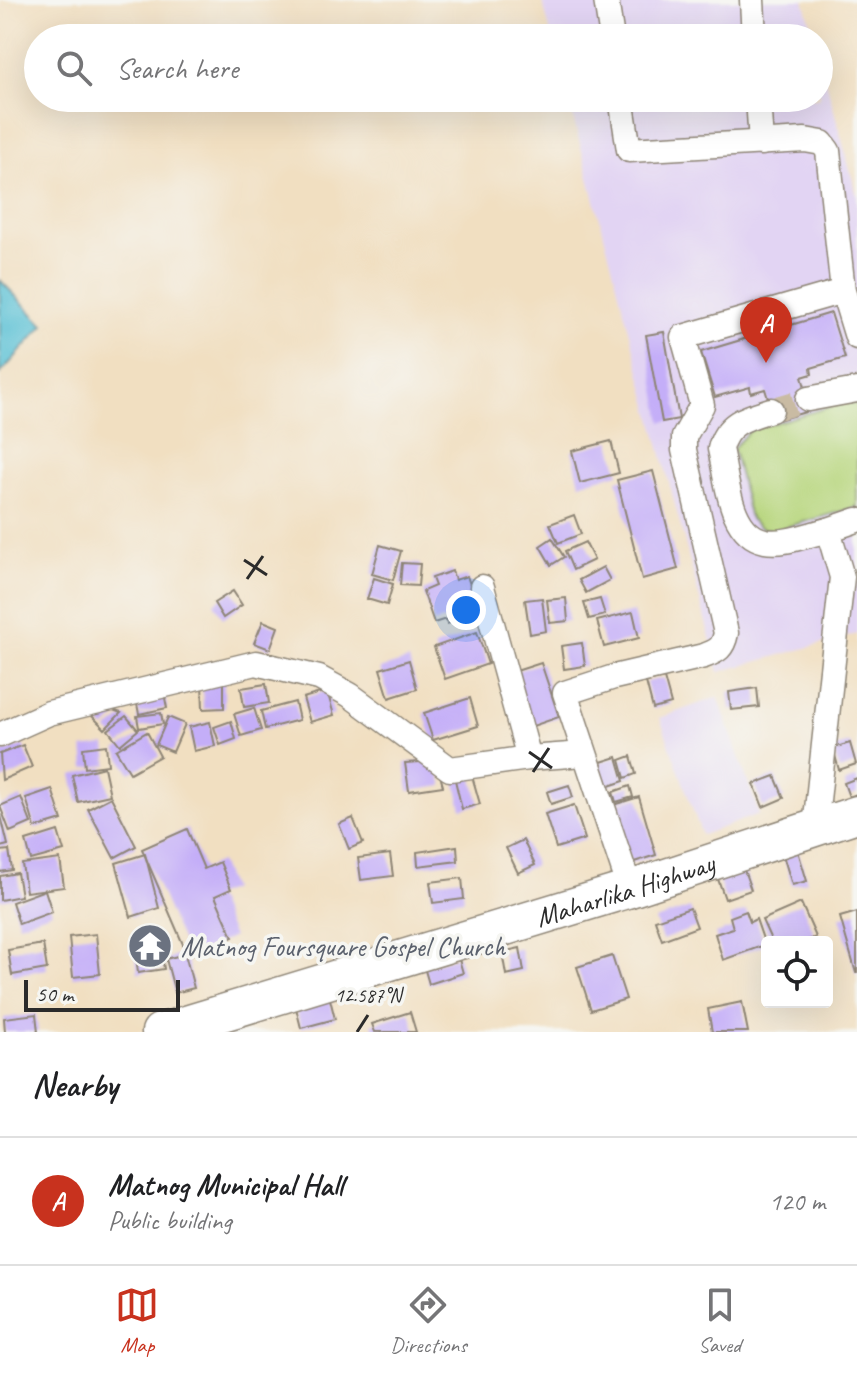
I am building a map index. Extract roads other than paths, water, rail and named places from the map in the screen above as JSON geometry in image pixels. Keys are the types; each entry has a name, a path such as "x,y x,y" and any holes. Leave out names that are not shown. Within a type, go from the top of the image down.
{"highway":[{"name":"Maharlika Highway","path":"160,1032 630,889 857,814"}],"street":[{"path":"606,0 610,24"},
{"path":"752,0 753,24"},
{"path":"623,112 629,150 805,140 822,143 828,151 843,291 857,337"},
{"path":"759,112 761,143"},
{"path":"630,889 565,693 614,677 704,656 718,651 724,643 726,633 684,450 684,437 702,405 683,337 843,291"},
{"path":"808,399 857,390"},
{"path":"771,410 735,423 722,440 720,449 738,520 750,535 765,541 828,530 857,520"},
{"path":"815,828 842,577 828,530"},
{"path":"482,587 529,758"},
{"path":"0,735 49,713 256,663 319,678 350,695 450,769 584,754"}],"water":[{"path":"0,280 44,325 0,374"}],"tunnel":[{"path":"771,410 808,399"}],"place":[{"name":"Matnog Municipal Hall","path":"766,363"},
{"name":"Matnog Foursquare Gospel Church","path":"150,946"}]}
